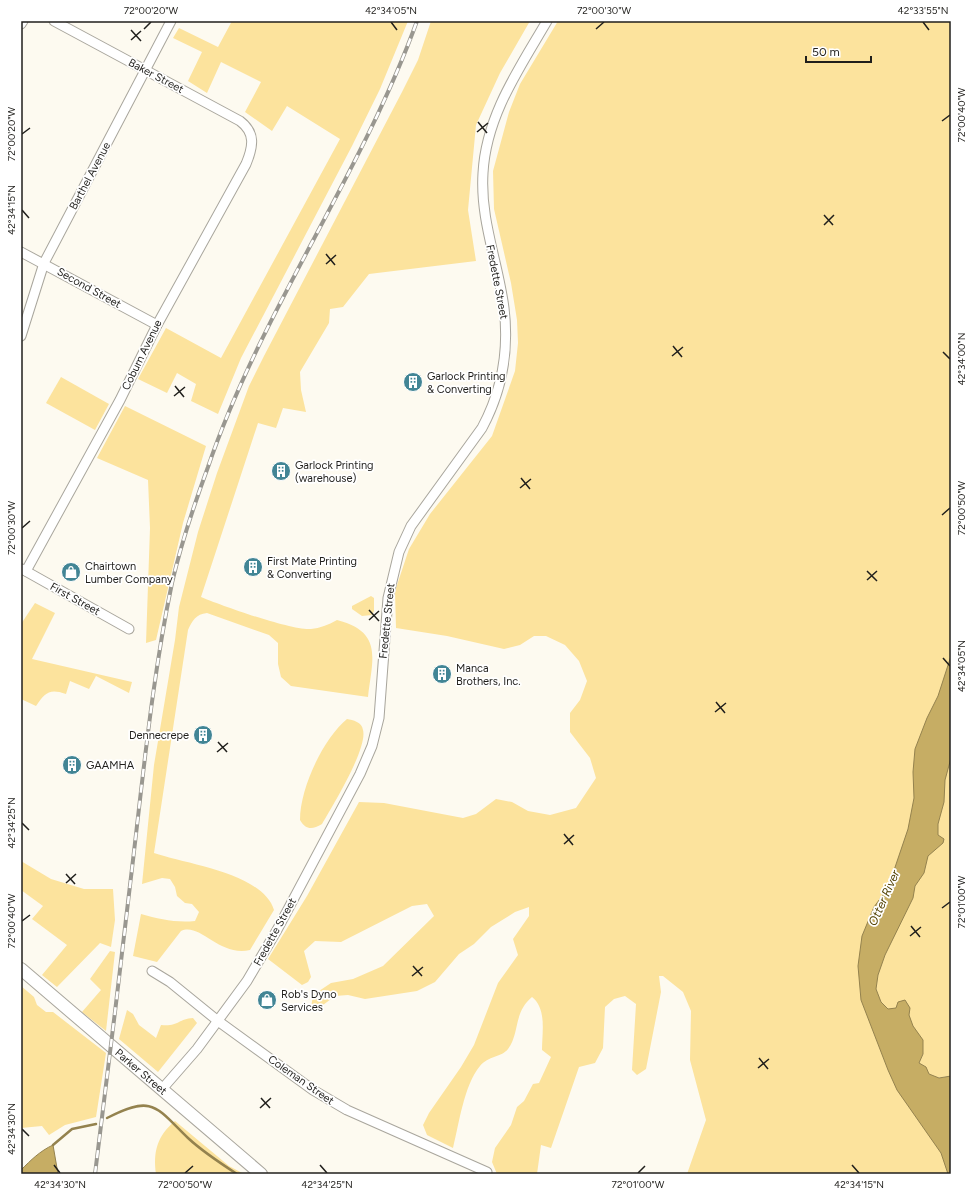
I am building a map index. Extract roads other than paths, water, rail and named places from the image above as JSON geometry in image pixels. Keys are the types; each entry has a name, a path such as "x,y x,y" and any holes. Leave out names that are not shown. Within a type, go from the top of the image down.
{"main road":[{"name":"Parker Street","path":"21,968 163,1088 261,1174"}],"street":[{"name":"Baker Street","path":"54,21 240,121 248,129 252,138"},
{"name":"Barthel Avenue","path":"21,336 44,263 171,21"},
{"name":"Fredette Street","path":"163,1088 218,1021 247,981 277,930 360,774 372,746 379,718 388,598 399,552 411,526 482,428 495,401 504,366 506,332 504,307 484,208 482,183 484,159 489,134 499,108 512,80 547,21"},
{"name":"Coburn Avenue","path":"24,570 120,400 156,325 246,164 252,148 252,138"},
{"name":"Second Street","path":"21,252 44,263 156,325"},
{"name":"First Street","path":"24,570 129,630"},
{"name":"Coleman Street","path":"152,971 170,982 218,1021 331,1102 487,1172"}],"water":[{"name":"Otter River","path":"951,656 951,758 945,780 944,802 938,824 938,835 944,839 943,843 928,856 924,873 915,886 913,898 885,955 878,975 876,989 881,1002 888,1009 896,1008 898,1002 905,1000 910,1008 909,1015 913,1026 923,1040 923,1054 919,1063 926,1067 929,1074 939,1078 951,1076 951,1174 948,1174 941,1153 897,1090 888,1070 861,1000 858,966 862,936 874,907 888,888 908,829 914,798 913,772 915,749 927,718 938,696"},
{"path":"53,1145 58,1174 21,1174 21,1170 32,1159"}],"waterway":[{"path":"107,1118 135,1107 153,1107 168,1118 200,1148 237,1174"},
{"path":"53,1145 72,1129 96,1124"}],"railway":[{"path":"95,1174 154,686 165,617 179,554 208,467 230,409 255,353 368,134 394,78 417,21"}],"place":[{"name":"Garlock Printing & Converting","path":"413,382"},
{"name":"Garlock Printing (warehouse)","path":"281,471"},
{"name":"First Mate Printing & Converting","path":"253,567"},
{"name":"Chairtown Lumber Company","path":"71,572"},
{"name":"Manca Brothers, Inc.","path":"442,674"},
{"name":"Dennecrepe","path":"203,735"},
{"name":"GAAMHA","path":"72,765"},
{"name":"Rob's Dyno Services","path":"267,1000"}]}
